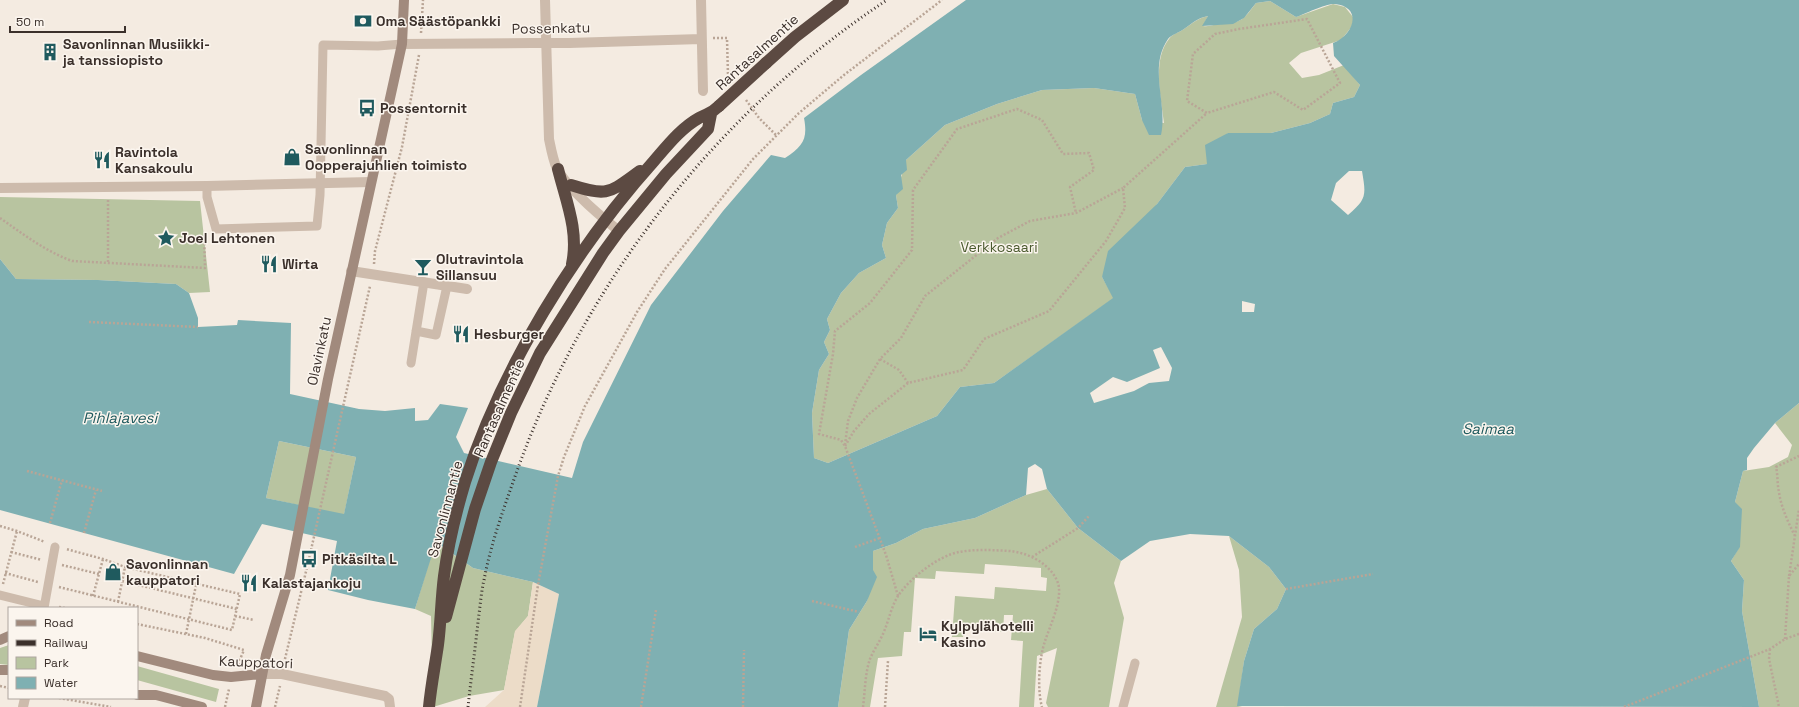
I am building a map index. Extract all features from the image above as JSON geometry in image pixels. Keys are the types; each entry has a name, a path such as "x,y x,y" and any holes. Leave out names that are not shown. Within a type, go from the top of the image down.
{"highway":[{"name":"Rantasalmentie","path":"571,269 606,221 653,162 679,134 699,118 715,110 795,37 843,0"},
{"name":"Rantasalmentie","path":"438,646 475,510 500,438 540,353 595,265 619,231 661,180 708,130 715,110"},
{"path":"571,185 594,192 608,192 653,162"},
{"path":"558,170 574,236 575,249 571,269"},
{"name":"Savonlinnantie","path":"429,707 438,646 444,575 465,483 483,432 516,364 541,318 571,269"}],"main road":[{"name":"Olavinkatu","path":"256,707 266,656 290,575 328,379 402,44 404,0"},
{"name":"Kauppatori","path":"138,656 213,675 231,677 262,674"},
{"path":"138,695 156,695 202,707"}],"street":[{"path":"545,0 549,139 553,158 558,170 592,209 619,231"},
{"path":"700,0 700,39 703,91"},
{"name":"Possenkatu","path":"402,44 700,39"},
{"path":"0,188 207,186 371,182"},
{"path":"351,272 373,274 467,289"},
{"name":"Kauppatori","path":"262,674 282,674 385,696 389,699 390,707"}],"lane":[{"path":"207,186 207,197 216,229 317,226 320,184 323,45 378,46 402,44"},
{"path":"411,363 424,282"},
{"path":"416,332 436,334 447,286"},
{"path":"1,591 44,607 55,547"},
{"path":"1123,707 1134,663"}],"path":[{"path":"275,707 284,660 347,394 373,274 376,251 402,147 421,44 422,0"},
{"path":"520,707 538,585 558,476 566,451 585,406 637,312 666,269 698,226 754,159 799,113 844,75 942,0"},
{"path":"844,446 848,421 855,404 880,359 901,338 925,296 998,238 1030,221 1076,213 1124,188 1207,113 1274,92 1303,110 1340,83 1307,20 1239,29 1215,34 1193,54 1187,101 1207,113"},
{"path":"727,38 728,76 732,82"},
{"path":"741,94 759,118 777,136"},
{"path":"898,596 886,554 844,446 841,440 819,434 833,354 835,331 870,303 912,250 913,190 957,129 1017,109 1042,120 1063,154 1089,153 1094,170 1070,187 1076,213"},
{"path":"108,187 108,262"},
{"path":"844,446 854,431 869,414 908,383 963,370 984,339 1049,311 1106,241 1125,208 1124,188"},
{"path":"0,218 58,256 72,261 205,268 203,229"},
{"path":"89,322 198,327"},
{"path":"880,359 899,370 908,383"},
{"path":"1795,536 1780,496 1776,467 1799,456"},
{"path":"27,471 102,491"},
{"path":"50,523 62,480"},
{"path":"84,533 96,490"},
{"path":"1785,639 1789,576 1799,509"},
{"path":"1032,557 1078,528 1089,516"},
{"path":"1,591 17,530"},
{"path":"855,547 880,538"},
{"path":"863,707 870,660 884,631 898,596 910,581 930,565 958,552 992,550 1023,552 1043,564 1058,582 1060,592 1045,643 1040,681 1039,696 1042,707"},
{"path":"93,596 103,559 126,567 196,585 240,594 232,630 138,609"},
{"path":"1789,576 1799,564"},
{"path":"118,602 126,567"},
{"path":"5,573 118,602 126,606"},
{"path":"1286,588 1373,574"},
{"path":"122,581 237,609"},
{"path":"186,634 196,585"},
{"path":"812,601 859,612"},
{"path":"641,707 656,610"},
{"path":"235,616 254,620"},
{"path":"138,624 186,634 244,650"},
{"path":"1624,707 1761,653 1785,639 1799,634"},
{"path":"1770,649 1770,665 1779,707"},
{"path":"743,707 744,650"},
{"path":"885,707 888,660"},
{"path":"65,699 111,707"}],"green space":[{"name":"Verkkosaari","path":"1270,1 1296,17 1333,4 1345,7 1353,17 1353,25 1341,40 1301,53 1289,63 1302,78 1319,75 1344,65 1360,85 1354,97 1333,103 1330,114 1310,123 1271,133 1228,133 1207,164 1185,167 1102,277 1114,298 994,383 960,387 937,416 828,463 814,458 812,413 819,370 829,354 824,342 830,330 827,319 841,293 859,273 886,258 882,245 887,223 898,208 896,195 906,160 945,125 997,104 1042,90 1094,88 1135,94 1142,120 1164,123 1159,68 1164,48 1170,37 1198,19 1208,16 1203,26 1239,21 1245,17 1256,3"},
{"path":"0,197 200,201 210,292 189,293 176,284 98,280 16,279 0,259"},
{"path":"1799,403 1799,707 1759,707 1742,611 1744,580 1731,561 1740,546 1735,502 1743,471 1769,467 1788,457 1792,445 1775,423"},
{"path":"279,441 356,457 344,515 266,498"},
{"path":"1047,489 1078,528 1121,561 1114,583 1124,618 1109,707 1048,707 1046,703 1057,648 1037,656 1034,707 1019,707 1023,641 1011,640 1013,615 1004,615 1003,632 964,629 963,637 952,637 955,596 994,599 995,587 1046,591 1047,578 1041,577 1041,568 985,564 984,574 936,571 935,579 915,578 911,632 904,632 902,656 878,658 870,707 838,707 849,630 867,601 873,570 873,551 896,543 923,529 975,518 1026,495"},
{"path":"1229,536 1269,567 1286,589 1277,609 1254,629 1244,661 1238,706 1242,707 1216,707 1242,617 1239,570"},
{"path":"435,542 473,568 533,582 528,616 515,632 504,690 469,696 433,707 431,616 415,609"},
{"path":"8,645 8,665 0,664 0,648"},
{"path":"138,666 219,689 216,702 138,680"}],"shaded area":[{"path":"533,582 559,594 537,707 485,707 504,690 515,631 528,616"}],"water":[{"name":"Saimaa","path":"966,0 1799,0 1799,403 1775,423 1747,458 1747,470 1743,471 1735,502 1742,509 1740,547 1731,561 1744,580 1742,611 1759,707 1237,706 1244,661 1254,629 1277,609 1286,589 1269,567 1229,536 1190,534 1150,541 1121,561 1078,528 1047,489 1042,469 1035,464 1028,468 1026,495 975,518 923,529 896,543 873,551 873,570 877,577 867,601 849,630 838,707 537,707 559,594 533,582 473,568 436,542 415,609 368,600 328,590 337,541 262,524 234,574 0,510 0,259 16,279 98,280 176,284 189,293 198,318 198,327 237,325 238,320 291,323 290,394 359,409 385,411 415,408 415,421 428,420 440,404 468,408 456,437 464,453 572,478 583,442 651,305 723,211 771,155 785,158 800,146 803,141 805,131 804,118","holes":["1270,1 1296,17 1331,4 1344,6 1349,10 1352,16 1350,28 1346,34 1333,43 1334,56 1360,85 1354,97 1333,103 1330,114 1310,123 1271,133 1228,133 1205,145 1207,164 1185,167 1157,204 1108,251 1102,277 1113,298 994,383 960,387 937,416 828,463 814,458 812,413 819,370 829,354 824,342 830,330 827,319 841,293 859,273 886,258 882,245 887,223 898,208 896,195 903,189 901,175 907,170 906,160 945,125 997,104 1042,90 1094,88 1135,94 1142,120 1149,135 1161,135 1162,111 1159,62 1162,50 1168,39 1198,19 1208,16 1202,26 1233,24 1244,18 1256,3","1349,171 1362,171 1364,196 1359,205 1348,215 1331,200 1336,183","1242,301 1255,304 1254,312 1242,312","1161,347 1172,368 1169,381 1149,383 1134,391 1094,403 1090,393 1113,377 1127,382 1160,368 1153,350","279,441 356,457 344,514 266,498"]}],"railway":[{"path":"468,707 482,590 486,568 500,520 540,413 575,343 614,275 660,212 710,152 765,96 824,46 887,0"}],"place":[{"name":"Oma Säästöpankki","path":"363,21"},
{"name":"Savonlinnan Musiikki- ja tanssiopisto","path":"50,52"},
{"name":"Possentornit","path":"367,108"},
{"name":"Savonlinnan Oopperajuhlien toimisto","path":"292,157"},
{"name":"Ravintola Kansakoulu","path":"102,160"},
{"name":"Joel Lehtonen","path":"166,238"},
{"name":"Wirta","path":"269,264"},
{"name":"Olutravintola Sillansuu","path":"423,267"},
{"name":"Hesburger","path":"461,334"},
{"name":"Pitkäsilta L","path":"309,559"},
{"name":"Savonlinnan kauppatori","path":"113,572"},
{"name":"Kalastajankoju","path":"249,583"},
{"name":"Kylpylähotelli Kasino","path":"928,634"}],"water label":[{"name":"Pihlajavesi","path":"120,418"}]}
